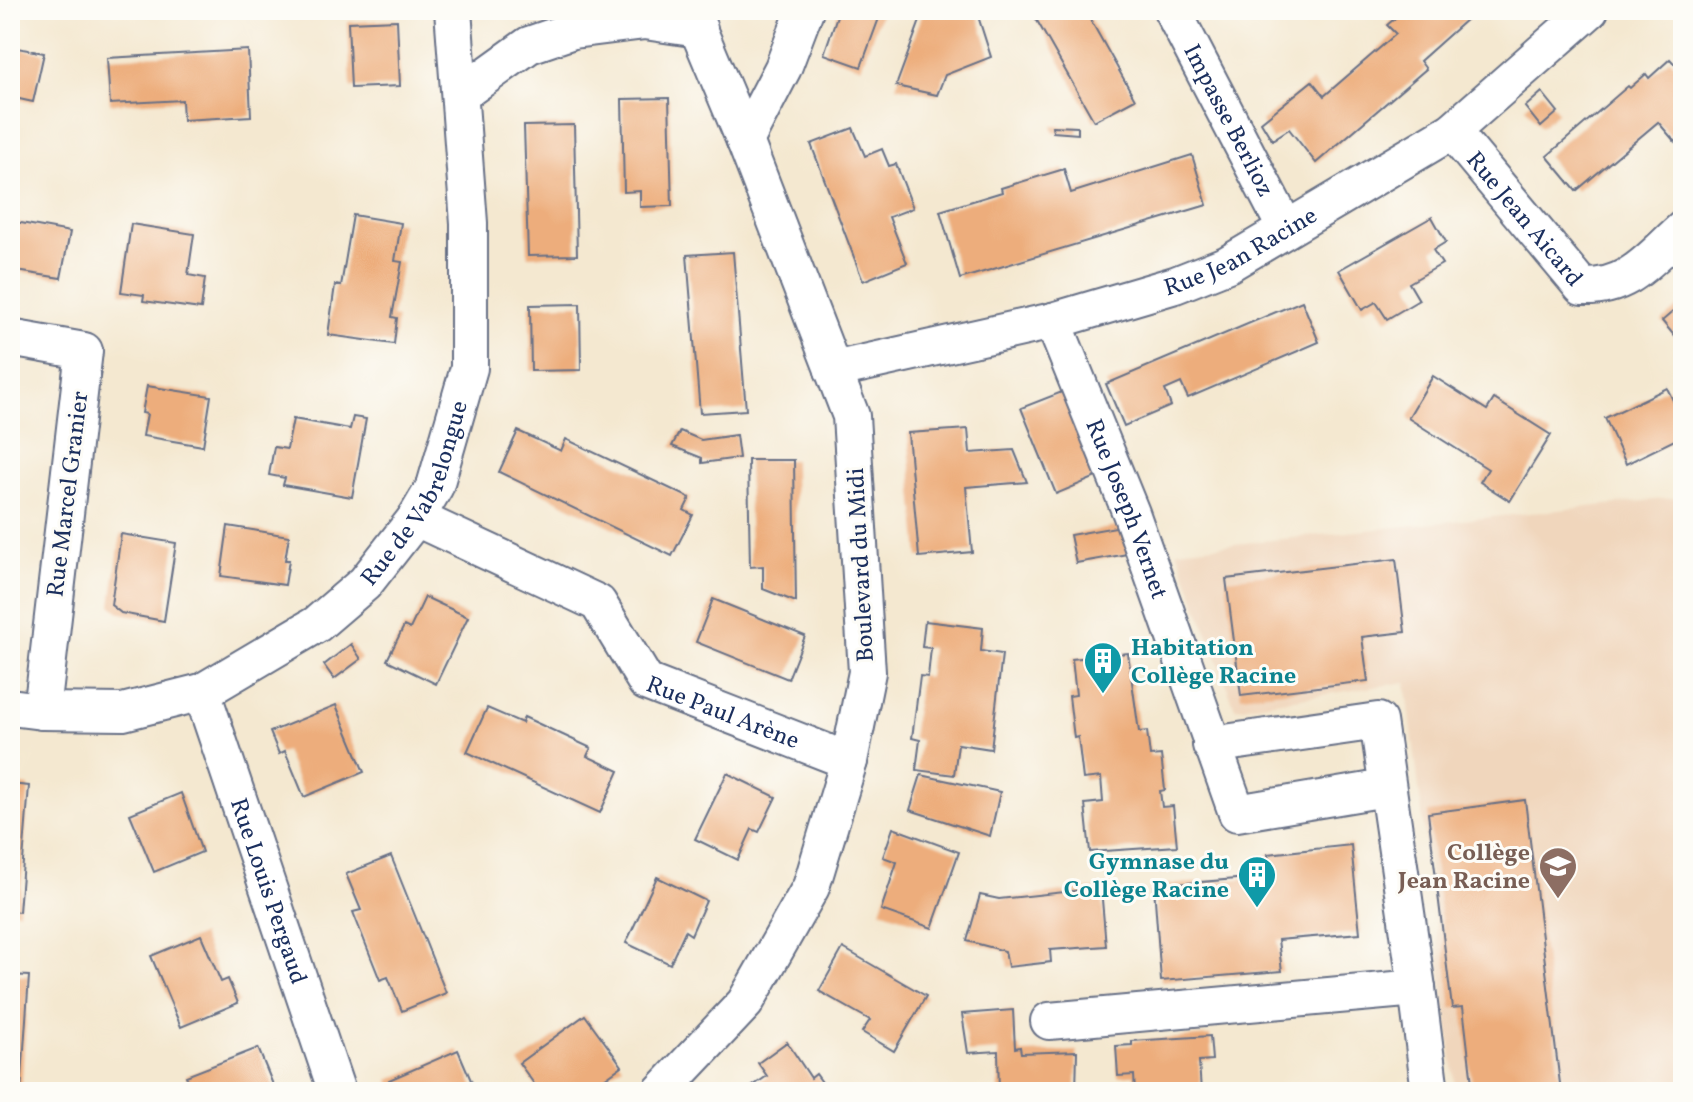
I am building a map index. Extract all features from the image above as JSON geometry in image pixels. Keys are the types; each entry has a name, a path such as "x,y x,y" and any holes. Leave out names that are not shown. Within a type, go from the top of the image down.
{"street":[{"name":"Rue de Vabrelongue","path":"26,709 123,712 202,692 317,624 365,583 416,518 435,486 469,368 469,223 453,10"},
{"path":"745,141 783,68 805,10"},
{"name":"Impasse Berlioz","path":"1172,10 1286,229"},
{"name":"Rue Jean Racine","path":"833,370 1053,321 1175,285 1215,269 1452,131 1590,10"},
{"path":"461,94 529,45 573,30 645,21 695,20"},
{"name":"Boulevard du Midi","path":"661,1092 745,1003 811,887 849,761 867,672 851,416 695,20"},
{"name":"Rue Jean Aicard","path":"1452,131 1582,287 1604,288 1625,280 1683,229"},
{"name":"Rue Joseph Vernet","path":"1053,321 1131,513 1237,813 1386,788"},
{"name":"Rue Marcel Granier","path":"10,338 84,351 26,709"},
{"name":"Rue Paul Arène","path":"416,518 598,603 646,682 849,761"},
{"name":"Rue Louis Pergaud","path":"202,692 337,1092"},
{"path":"1211,745 1378,721 1430,1092"},
{"path":"1049,1021 1417,988"}],"shaded area":[{"name":"Collège Jean Racine","path":"1683,497 1683,1092 1456,1092 1406,682 1235,708 1177,550"}],"building":[{"path":"839,10 882,10 861,67 824,54"},
{"path":"924,10 976,10 991,57 945,75 937,95 896,86"},
{"path":"1031,10 1085,10 1135,99 1094,121"},
{"path":"1405,10 1477,10 1420,61 1426,69 1316,163 1289,129 1272,140 1261,122 1312,81 1324,96 1396,34 1387,25"},
{"path":"397,20 400,86 351,88 348,22"},
{"path":"10,42 17,43 17,48 44,53 33,102 10,97"},
{"path":"248,50 251,116 183,120 182,100 110,104 107,58"},
{"path":"1670,59 1683,73 1683,135 1675,142 1658,122 1576,191 1547,156 1628,86 1630,88 1646,74 1649,78"},
{"path":"1542,92 1558,112 1541,127 1525,107"},
{"path":"669,98 672,206 640,207 640,191 624,192 622,99"},
{"path":"574,125 577,255 528,256 524,126"},
{"path":"1052,126 1078,127 1078,134 1053,132"},
{"path":"853,128 865,156 882,149 889,166 896,164 913,208 889,217 907,263 863,281 811,144"},
{"path":"1192,155 1207,205 960,279 940,211 1064,169 1071,193"},
{"path":"353,215 401,223 395,261 402,262 392,317 397,318 394,344 328,335 335,285 341,286"},
{"path":"1432,217 1446,242 1433,250 1442,264 1409,283 1419,300 1387,319 1376,302 1362,310 1339,270"},
{"path":"10,221 70,232 61,278 10,270"},
{"path":"131,224 194,234 188,275 205,278 201,309 143,301 144,295 121,292"},
{"path":"733,252 746,410 700,413 687,255"},
{"path":"1302,301 1319,342 1188,398 1181,383 1165,390 1171,406 1124,426 1106,384"},
{"path":"1683,303 1683,346 1662,321"},
{"path":"580,304 581,370 531,371 530,305"},
{"path":"1433,376 1487,410 1494,399 1551,435 1510,501 1480,482 1488,469 1408,418"},
{"path":"147,386 211,396 203,446 143,436 147,414 142,413"},
{"path":"1667,388 1683,421 1683,436 1626,464 1605,418"},
{"path":"1067,390 1101,475 1056,494 1021,408"},
{"path":"353,417 366,419 352,497 283,485 285,478 269,475 274,447 287,449 293,419 350,429"},
{"path":"968,429 970,453 1014,450 1027,482 966,487 972,552 919,557 908,433"},
{"path":"518,431 561,451 566,439 690,498 684,510 693,515 672,556 499,472"},
{"path":"680,431 701,440 736,435 739,458 702,463 702,458 672,446"},
{"path":"748,460 794,460 796,602 763,589 763,566 750,567"},
{"path":"228,526 289,536 285,585 221,576"},
{"path":"1121,526 1133,553 1076,563 1070,535"},
{"path":"121,534 176,543 164,621 121,613 111,605"},
{"path":"1396,559 1405,632 1362,637 1368,681 1241,696 1226,579"},
{"path":"425,597 468,617 436,684 387,660 404,626 410,629"},
{"path":"713,599 805,636 788,679 696,642"},
{"path":"925,621 983,628 981,651 1002,654 991,749 958,744 954,775 916,770 920,740 912,738 920,676 928,677 931,648 922,647"},
{"path":"351,644 361,659 334,679 324,665"},
{"path":"1128,653 1139,732 1147,731 1150,756 1161,755 1165,790 1160,791 1162,807 1173,806 1177,846 1090,852 1085,804 1103,802 1101,777 1083,779 1069,696 1076,695 1072,659"},
{"path":"336,705 364,772 304,797 285,751 279,754 270,732"},
{"path":"487,708 522,723 524,717 591,748 587,756 619,771 600,813 467,752"},
{"path":"727,773 776,797 759,832 752,829 738,860 695,839"},
{"path":"921,775 1000,792 990,836 910,810"},
{"path":"10,784 29,786 19,912 10,911"},
{"path":"181,793 202,852 154,872 130,814"},
{"path":"1525,800 1561,1092 1473,1092 1463,1007 1452,1008 1428,813"},
{"path":"893,828 959,852 932,928 881,910 897,862 883,857"},
{"name":"Gymnase du Collège Racine","path":"1351,845 1360,933 1278,940 1282,971 1161,981 1154,886 1271,876 1268,854"},
{"path":"391,856 446,993 402,1011 388,977 380,980 353,912 361,910 346,874"},
{"path":"657,877 706,901 691,935 685,931 670,964 626,943"},
{"path":"1101,888 1106,946 1050,950 1051,962 1008,967 1005,951 967,941 980,895 999,899"},
{"path":"201,935 221,982 228,979 238,1003 181,1027 151,956"},
{"path":"843,948 926,996 894,1051 862,1032 870,1020 819,991"},
{"path":"10,975 29,976 21,1092 10,1092"},
{"path":"1013,1010 1015,1048 1020,1047 1021,1053 1077,1051 1076,1092 999,1092 998,1051 968,1053 962,1014"},
{"path":"585,1015 622,1066 586,1092 540,1092 519,1063"},
{"path":"1210,1036 1212,1060 1199,1061 1201,1092 1135,1092 1134,1075 1118,1076 1116,1046 1132,1045 1132,1041"},
{"path":"787,1042 811,1078 816,1074 829,1092 748,1092 767,1076 758,1063"},
{"path":"258,1048 276,1092 193,1092 186,1076"},
{"path":"458,1050 476,1092 394,1092 389,1080"}],"place":[{"name":"Habitation Collège Racine","path":"1103,695"},
{"name":"Collège Jean Racine","path":"1558,900"},
{"name":"Gymnase du Collège Racine","path":"1257,909"}]}
